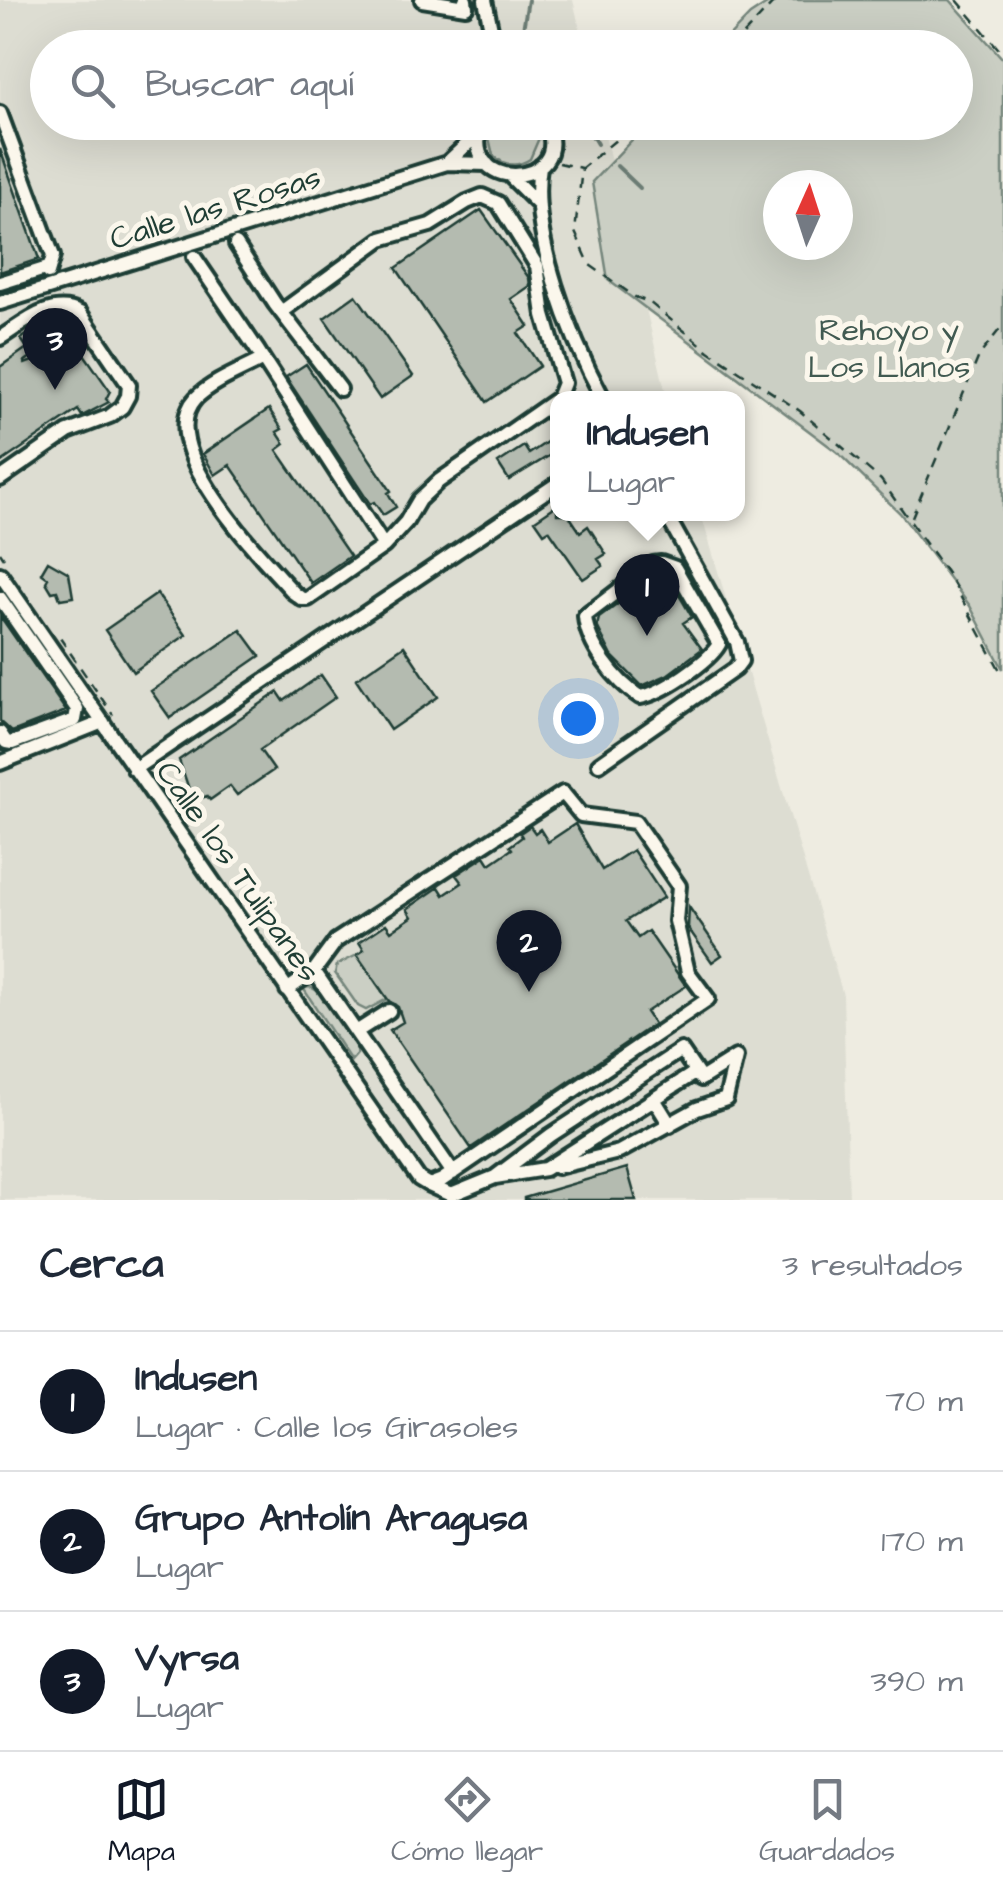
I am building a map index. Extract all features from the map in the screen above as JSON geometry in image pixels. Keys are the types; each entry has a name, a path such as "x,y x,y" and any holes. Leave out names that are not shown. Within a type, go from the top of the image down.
{"street":[{"path":"422,0 466,7 465,0"},
{"path":"486,0 492,30"},
{"path":"0,112 53,256 48,271 0,283"},
{"name":"Calle las Rosas","path":"447,163 469,140"},
{"path":"481,140 481,155 487,164 511,177 538,204"},
{"path":"551,140 538,204 568,324 600,391"},
{"name":"Calle las Rosas","path":"0,303 447,163 487,164"},
{"path":"511,177 532,173 547,164"},
{"path":"281,312 381,240 430,225 482,196 498,203 537,266 544,315 564,383 561,391"},
{"path":"236,244 281,312 340,389"},
{"path":"194,257 384,546"},
{"path":"0,338 43,311 70,308 80,313 128,385 128,396 110,416 68,432 0,480"},
{"path":"264,359 196,398 185,428 192,460 230,520 302,598 308,598 384,546 406,522 418,500 440,481 550,405"},
{"path":"134,768 550,489"},
{"path":"599,764 735,669 740,660 737,642 670,521"},
{"path":"661,563 676,568 720,636 717,650 711,655 657,692 640,697 624,686 593,642 585,616 653,564 661,563"},
{"name":"Calle los Tulipanes","path":"0,574 109,719 134,768 419,1179 441,1179"},
{"path":"0,598 78,715 75,720 12,743 6,742 0,733"},
{"path":"2,759 109,719"},
{"path":"287,990 314,971 336,941 563,793 581,815 635,822 679,886 676,921 688,972 708,999 441,1179"},
{"path":"314,971 356,1032 451,1195 495,1177 619,1152 697,1109 726,1099 736,1057 701,1079 681,1050 551,1135 495,1177"},
{"path":"356,1032 389,1011"},
{"path":"545,1169 696,1072"},
{"path":"654,1099 670,1124"}],"path":[{"path":"747,30 776,0"},
{"path":"958,0 1003,54"},
{"path":"614,140 582,168 575,232 590,265 635,297 649,302 710,352 800,411 881,480 951,579 1003,676"},
{"path":"547,164 556,156"},
{"path":"547,164 582,168"},
{"path":"911,519 979,356 1003,325"},
{"path":"0,552 4,558"},
{"path":"60,638 109,719"}],"shaded area":[{"path":"0,0 573,0 580,30 30,30 30,140 606,140 665,391 550,391 550,521 703,521 843,995 849,1200 0,1200"}],"green space":[{"name":"Rehoyo y Los Llanos","path":"773,0 950,0 1003,59 1003,669 970,606 900,513 837,452 608,280 592,182 632,140 973,140 973,30 735,30"},
{"path":"489,140 538,140 530,159 520,164 501,162 493,155"},
{"path":"357,955 387,999 366,1010 358,1006 335,973 337,965"},
{"path":"303,988 321,993 356,1044 357,1054 351,1061"}],"building":[{"path":"0,149 39,259 0,272"},
{"path":"481,210 529,278 530,286 511,299 529,326 518,333 540,366 487,402 396,268"},
{"path":"356,295 413,376 380,399 324,318"},
{"path":"66,320 71,329 25,364 77,344 110,391 106,399 109,402 82,416 78,410 0,463 0,367 27,348 21,339 43,323"},
{"path":"306,364 391,491 388,493 396,507 383,515 374,502 370,504 286,377"},
{"path":"269,409 282,429 277,432 285,444 277,450 350,556 311,583 230,465 215,475 203,454"},
{"path":"550,440 550,455 509,480 498,463 524,446 529,454"},
{"path":"550,510 550,521 573,521 580,532 588,526 606,554 598,559 603,566 583,579 549,530 544,533 535,520"},
{"path":"48,561 69,573 73,597 60,599 57,591 52,592 46,582 48,578 41,573"},
{"path":"660,573 668,576 692,617 683,623 702,649 667,675 642,686 612,656 597,626 599,618"},
{"path":"157,594 186,635 133,672 105,630"},
{"path":"0,616 66,711 12,732 0,721"},
{"path":"241,630 260,656 170,718 151,691"},
{"path":"404,646 438,697 390,730 356,679"},
{"path":"321,675 336,697 260,750 274,770 237,795 230,786 210,800 207,796 193,801 179,760 278,692 284,701"},
{"path":"575,824 602,870 633,850 664,897 626,921 638,938 648,931 686,986 646,1012 654,1024 471,1148 390,1030 403,1022 398,1007 389,1001 357,955 364,950 359,942 386,924 391,931 412,917 407,909 439,887 444,895 462,883 456,875 485,856 490,864 512,849 510,846 522,837 520,833 530,826 535,833 540,829 548,842"},
{"path":"689,907 722,955 712,962 688,928"},
{"path":"627,1168 636,1200 524,1200 524,1198"}],"waterway":[{"path":"523,30 528,0"},
{"path":"595,140 597,144"},
{"path":"617,166 640,188"}],"place":[{"name":"Vyrsa","path":"55,390"},
{"name":"Indusen","path":"647,636"},
{"name":"Grupo Antolín Aragusa","path":"529,992"}]}
